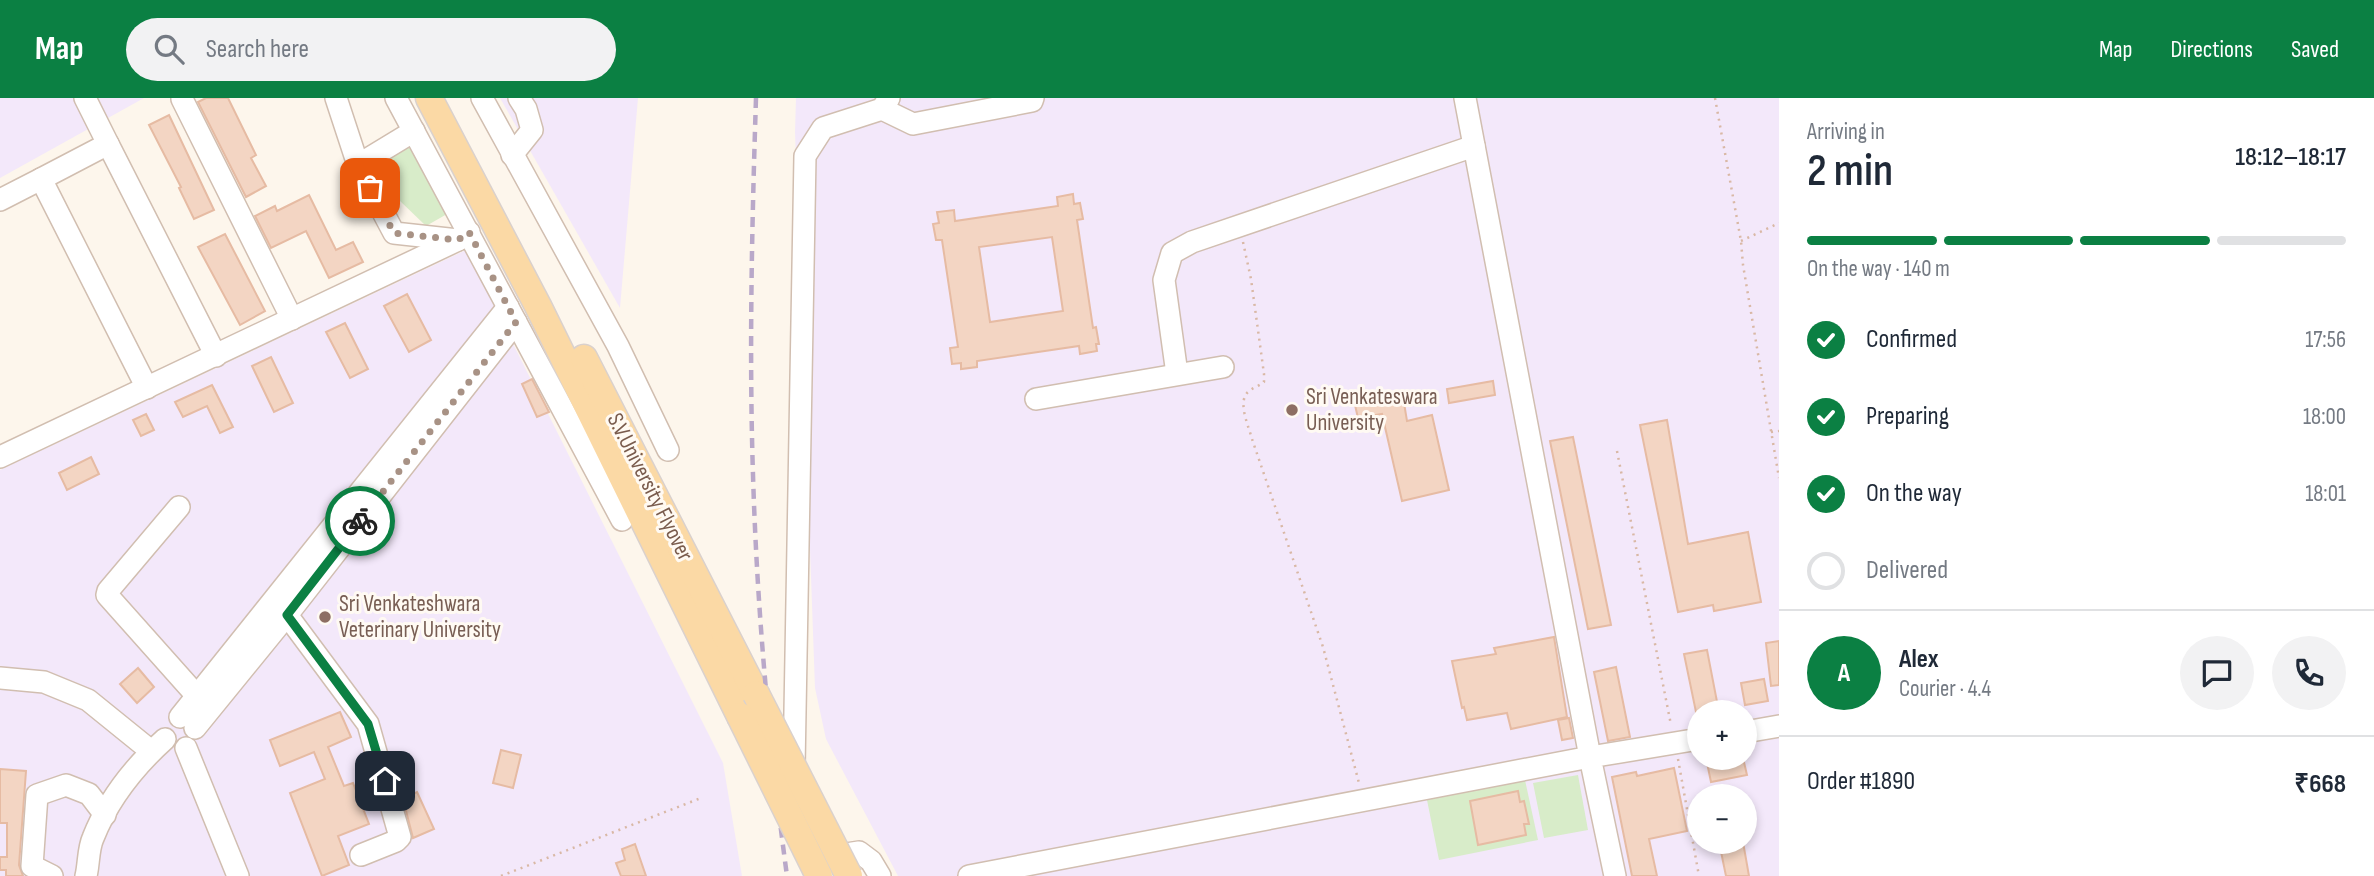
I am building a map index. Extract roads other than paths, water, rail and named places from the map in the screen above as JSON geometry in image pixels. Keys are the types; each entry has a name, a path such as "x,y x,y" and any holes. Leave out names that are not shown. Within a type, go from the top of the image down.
{"main road":[{"name":"S.V.University Flyover","path":"429,98 538,306 818,876"},
{"name":"S.V.University Flyover","path":"450,98 849,876"}],"street":[{"path":"85,98 216,356"},
{"path":"336,98 358,165 394,233 464,236"},
{"path":"396,98 464,236 512,314 622,520"},
{"path":"482,98 618,346 668,450"},
{"path":"512,155 532,130 526,109 519,98"},
{"path":"880,876 871,861 859,852 846,854 818,876 800,848 793,823 804,156 823,128 885,104 913,124 1031,101 1033,98"},
{"path":"1465,98 1615,876"},
{"path":"182,99 292,319"},
{"path":"358,165 414,131"},
{"path":"0,200 108,144"},
{"path":"1177,374 1164,281 1172,253 1192,242 1474,146"},
{"path":"41,179 148,388"},
{"path":"0,457 464,236"},
{"path":"86,875 92,839 105,814 122,786 158,745 167,724 188,722 287,615 512,314"},
{"path":"0,678 44,682 88,700 158,745 186,748 195,740 188,722 197,696 512,314"},
{"path":"1036,399 1223,367"},
{"path":"179,507 107,595 197,696"},
{"path":"287,615 370,728 400,836 396,841 361,855"},
{"path":"1757,730 1779,726"},
{"path":"969,876 1590,757 1687,741"},
{"path":"186,748 239,876"},
{"path":"52,876 32,866 37,795 66,785 89,794 105,814"}],"railway":[{"path":"756,98 751,334 755,525 765,676 787,876"}],"place":[{"name":"Sri Venkateswara University","path":"1292,410"},
{"name":"Sri Venkateshwara Veterinary University","path":"325,617"}]}
